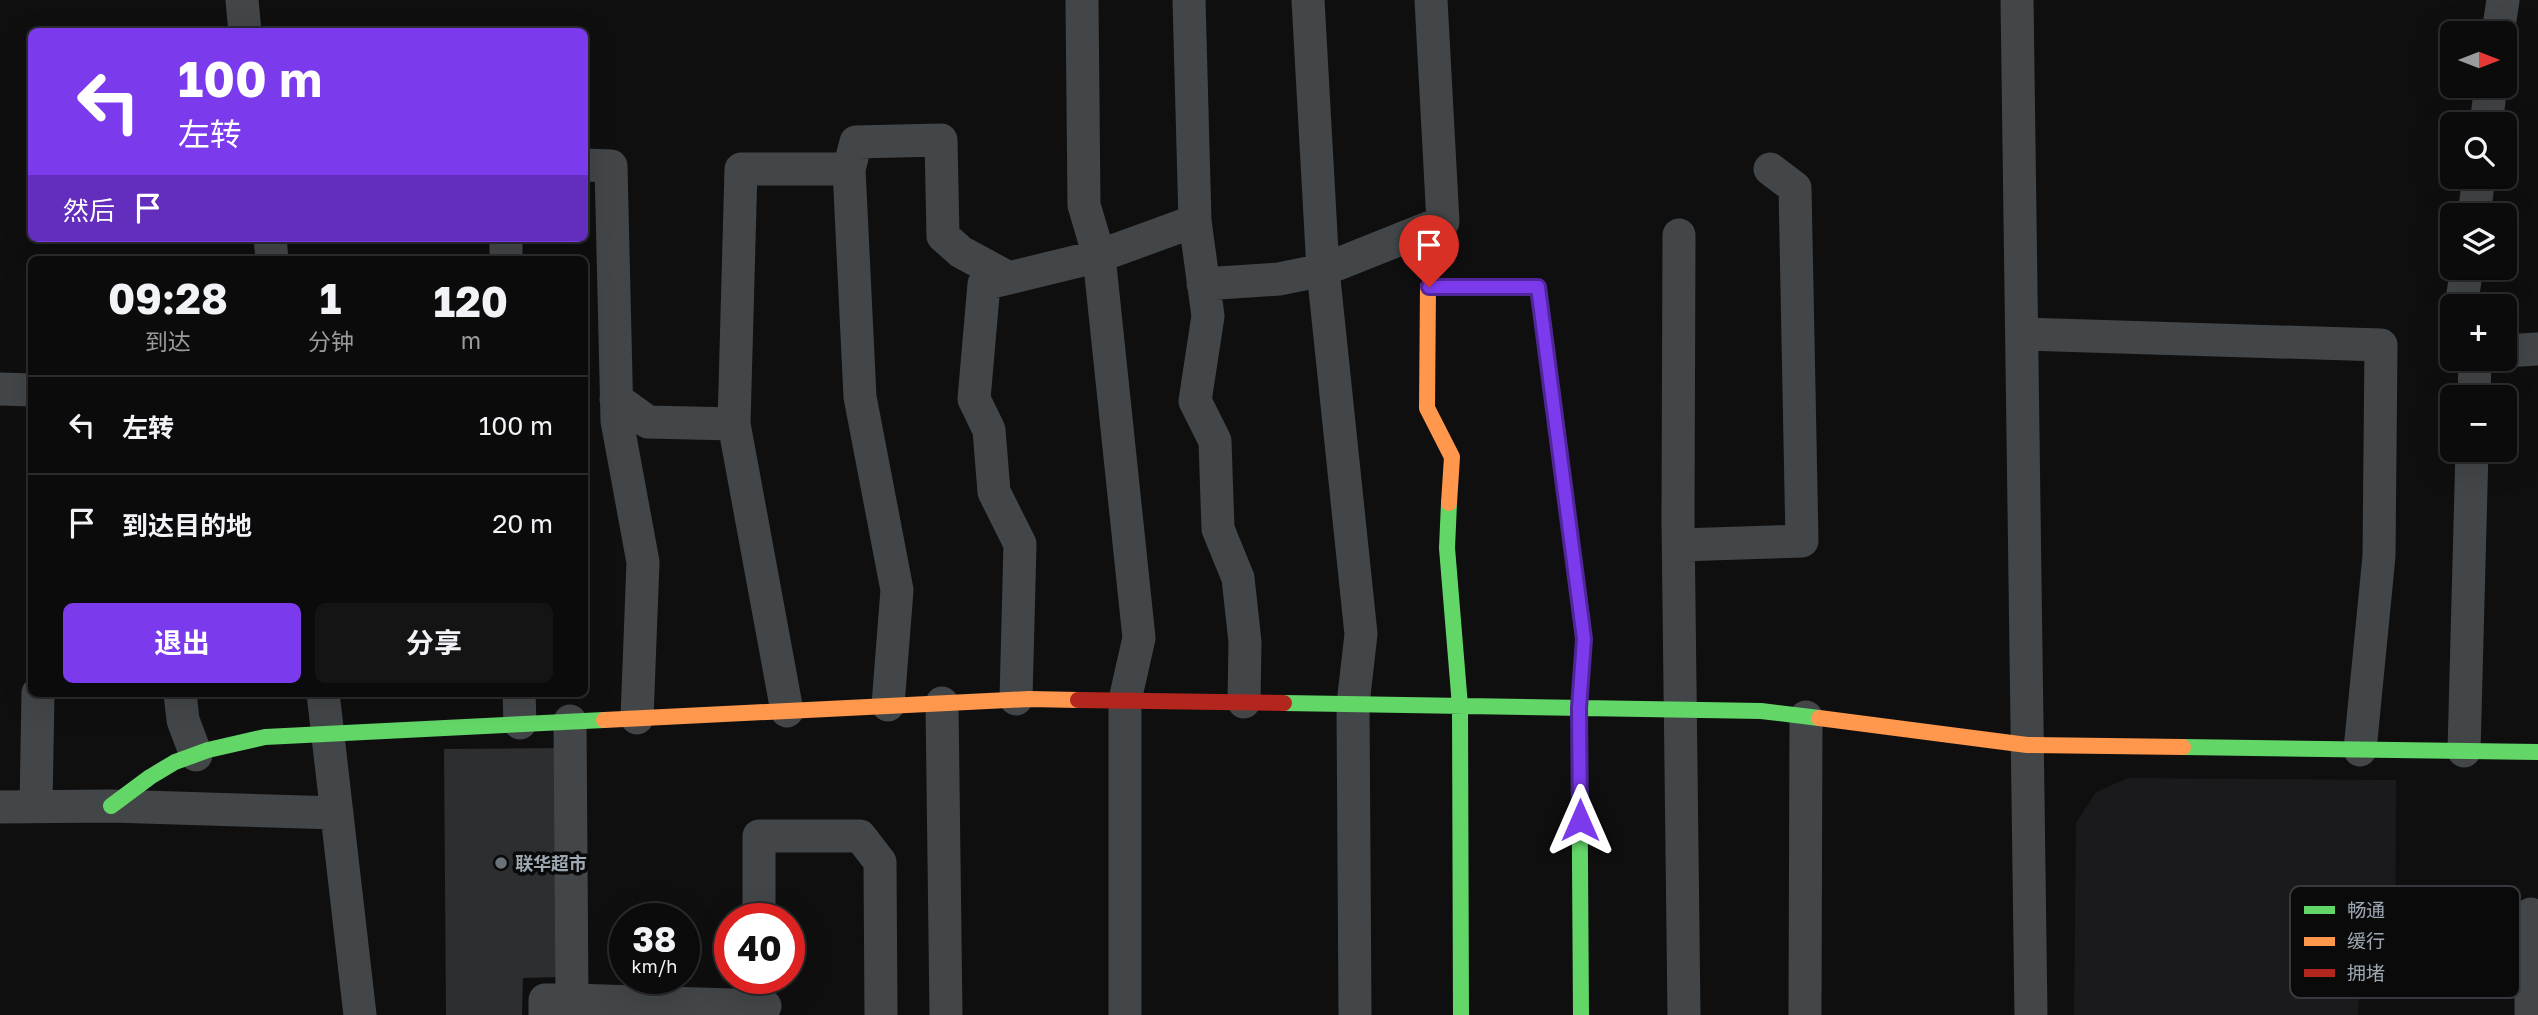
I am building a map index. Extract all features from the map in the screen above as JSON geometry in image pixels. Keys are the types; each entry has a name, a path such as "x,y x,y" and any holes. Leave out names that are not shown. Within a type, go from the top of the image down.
{"street":[{"path":"242,0 246,28"},
{"path":"1082,0 1084,205 1099,256 1139,638 1125,700 1125,1015"},
{"path":"1189,0 1195,221 1208,317 1195,401 1215,441 1218,528 1238,578 1245,642 1244,702"},
{"path":"1308,0 1323,270 1360,634 1353,705 1355,1015"},
{"path":"1203,284 1279,279 1323,270 1443,222 1431,0"},
{"path":"2017,0 2031,1015"},
{"path":"2500,21 2503,0"},
{"path":"888,705 897,590 860,397 849,169 856,142 942,140 943,236 961,252 1009,278"},
{"path":"588,165 611,166 617,421 643,562 637,718"},
{"path":"787,711 734,424 741,169 849,169"},
{"path":"1679,545 1802,541 1795,188 1770,169"},
{"path":"1016,699 1020,544 994,492 989,430 974,399 984,284 1099,256 1195,221"},
{"path":"1679,235 1684,1015"},
{"path":"1461,1015 1460,706 1447,548 1452,457 1427,408 1429,287 1538,287 1584,639 1579,708 1581,1015"},
{"path":"2022,334 2381,345 2379,556 2360,750"},
{"path":"2517,350 2538,349"},
{"path":"0,389 28,390"},
{"path":"616,399 648,422 734,424"},
{"path":"2464,751 2472,462"},
{"path":"36,806 38,697"},
{"path":"180,697 183,720 196,755"},
{"path":"323,697 360,1015"},
{"path":"111,806 140,783 175,762 219,747 265,737 327,733 520,708 570,721 1016,699 1761,711 2027,745 2538,752"},
{"path":"942,703 946,1015"},
{"path":"1805,1015 1806,717"},
{"path":"570,721 558,1007 664,1009 760,1001"},
{"path":"0,807 111,806 337,813"},
{"path":"759,903 759,836 860,836 880,862 881,1015"},
{"path":"2531,914 2531,1015"}],"shaded area":[{"path":"2128,778 2396,780 2396,886 2290,886 2290,998 2359,998 2358,1015 2074,1015 2076,823 2096,792"}],"building":[{"name":"联华超市","path":"557,748 559,977 523,978 522,1015 446,1015 444,749"}],"traffic: fast":[{"path":"1539,291 1584,639 1579,708 1581,1015"},
{"path":"1449,503 1447,548 1460,706 1461,1015"},
{"path":"1284,703 1761,711 1819,718"},
{"path":"111,806 175,762 208,750 265,737 604,720"},
{"path":"2183,747 2538,752"}],"traffic: slow":[{"path":"1449,503 1452,457 1427,408 1428,287 1538,287 1539,291"},
{"path":"604,720 1029,699 1078,700"},
{"path":"1819,718 2027,745 2183,747"}],"traffic: jam":[{"path":"1078,700 1284,703"}],"place":[{"name":"联华超市","path":"501,863"}],"route":[{"path":"1429,287 1538,287 1584,639 1579,708 1580,820"}]}
